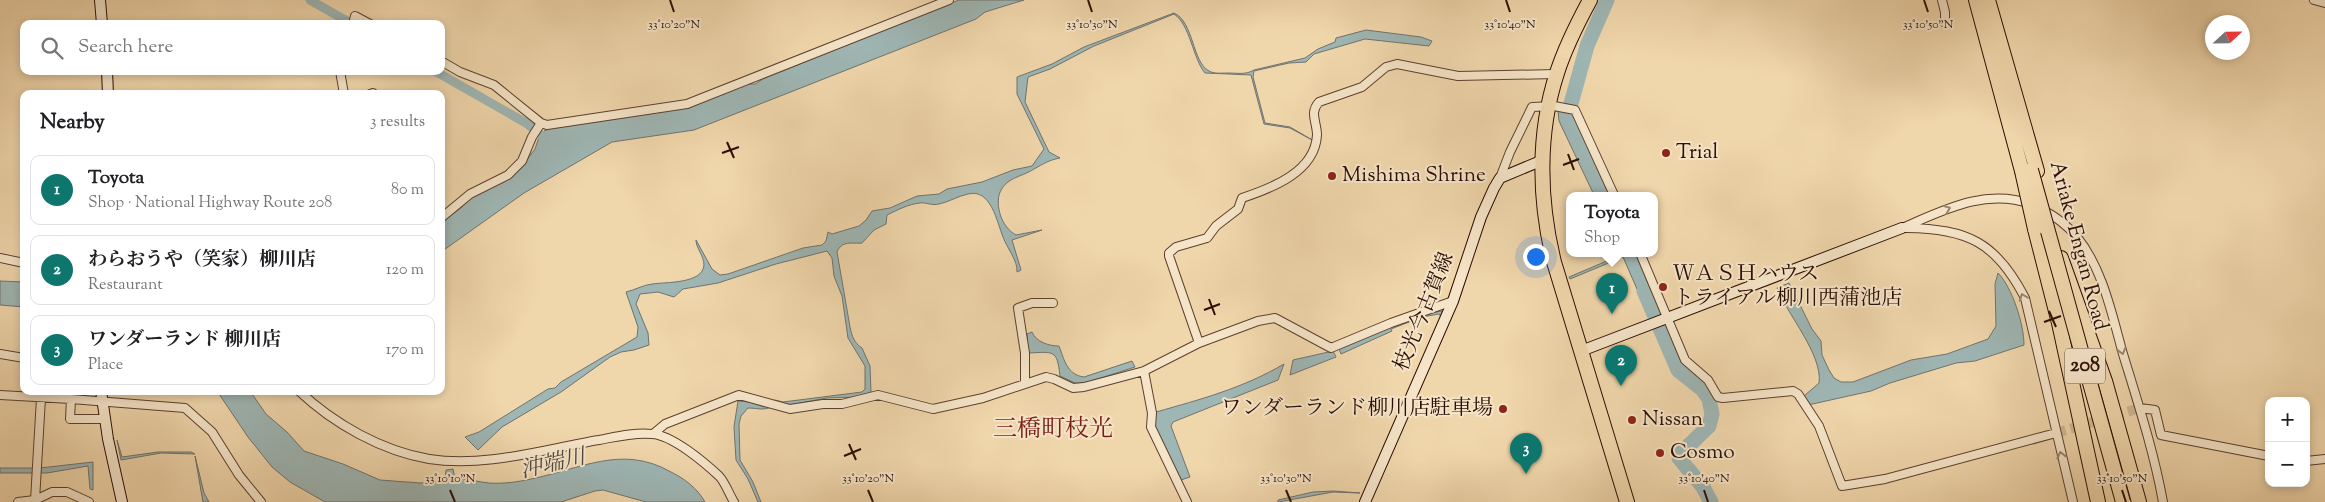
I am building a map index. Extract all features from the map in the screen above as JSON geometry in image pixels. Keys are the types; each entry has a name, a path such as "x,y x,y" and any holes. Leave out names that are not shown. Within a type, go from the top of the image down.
{"highway":[{"path":"1590,0 1570,39 1556,74 1543,160 1543,196 1548,235 1626,502"},
{"path":"1976,0 2030,171 2036,229 2069,365 2098,502"},
{"name":"Ariake Engan Road","path":"1984,0 2123,502"},
{"name":"Ariake Engan Road","path":"1988,0 2030,171 2053,229 2128,502"},
{"path":"2060,258 2105,381 2139,502"}],"main road":[{"path":"100,0 102,20"},
{"path":"107,75 108,90"},
{"path":"1500,178 1543,160"},
{"name":"枝光今古賀線","path":"1365,502 1453,301 1481,217 1500,178"},
{"path":"1581,350 1902,228"},
{"path":"101,396 104,419 122,502"}],"street":[{"path":"445,63 460,72 494,85 540,125 547,125 687,104 949,0"},
{"path":"1942,0 1945,23"},
{"path":"2314,0 2325,3"},
{"path":"354,20 355,16 362,20"},
{"path":"1199,343 1169,252 1176,247 1207,238 1216,226 1238,210 1242,198 1269,188 1306,166 1311,159 1317,136 1313,117 1316,106 1320,102 1362,87 1386,67 1397,64 1458,76 1556,74"},
{"path":"341,75 343,90"},
{"path":"1500,178 1510,152 1532,107 1575,110 1613,192"},
{"path":"445,215 470,194 508,175 522,161 532,137 540,125"},
{"path":"1902,228 1959,205 2006,197 2034,204 2058,217 2078,237 2093,262 2104,290 2140,408 2163,502"},
{"path":"1902,228 1936,228 1962,235 1988,247 2011,272 2025,298 2073,502"},
{"path":"1642,257 1685,360 1708,380 1718,397 1793,391 1798,394 1819,426 1842,486 1885,479 2056,433"},
{"path":"0,258 20,262"},
{"path":"653,434 665,424 738,395 790,409 823,404 842,404 878,395 933,409 983,398 1046,377 1073,388 1084,387 1144,371 1199,343 1258,321 1275,318 1331,348 1383,326 1453,301"},
{"path":"1025,384 1025,353 1018,308 1032,303 1053,303"},
{"path":"0,354 20,357"},
{"path":"1144,371 1152,413 1151,427 1187,502"},
{"path":"0,395 71,399 101,396 185,408 212,432 239,475 261,502"},
{"path":"304,395 330,416 352,430 410,454 430,459 499,458 616,437 653,434 692,453 720,476 734,502"},
{"path":"35,500 41,398"},
{"path":"71,399 70,419 104,419"},
{"path":"2140,408 2155,410 2162,435 2265,455"},
{"path":"2310,460 2325,459"},
{"path":"18,502 35,500 52,492 67,492 88,502"}],"water":[{"path":"959,0 1024,0 985,12 976,19 694,130 612,142 524,193 445,249 445,220 462,207 470,197 504,182 522,166 535,149 544,131 554,127 686,108 748,84 755,84 763,79"},
{"path":"1174,13 1186,25 1203,66 1215,73 1251,72 1254,70 1305,58 1318,49 1335,42 1336,38 1366,30 1421,37 1432,41 1429,46 1365,39 1314,54 1306,62 1289,63 1254,71 1253,77 1265,123 1290,127 1314,141 1290,128 1264,124 1251,75 1205,73 1197,59 1184,25 1174,14 1094,46 1050,69 1028,77 1025,102 1049,152 1060,158 1046,162 1009,181 999,195 998,201 1001,218 1011,232 1016,235 1042,230 1012,240 1021,270 1017,272 1014,259 988,201 976,194 964,195 934,205 920,203 903,208 887,215 886,224 874,230 862,243 848,243 839,248 837,252 850,327 854,339 862,348 870,366 871,392 860,397 827,398 784,406 775,404 765,409 748,408 741,416 739,424 740,460 753,482 761,502 758,502 748,479 736,460 734,427 738,401 750,402 764,407 775,400 783,402 862,392 865,389 865,366 848,338 842,296 834,276 832,258 827,251 776,264 718,283 683,289 674,297 658,292 640,294 636,304 648,333 649,345 621,352 610,357 561,392 502,427 478,450 465,437 479,432 548,389 555,388 561,382 637,337 638,327 626,292 649,285 682,281 697,276 702,271 704,265 696,240 712,269 720,275 728,274 803,248 822,245 826,241 828,232 832,234 859,226 872,211 890,208 917,196 939,194 947,189 982,182 1013,170 1032,166 1044,149 1017,94 1017,77 1052,64 1084,47"},
{"path":"1558,111 1573,114 1608,192 1593,192 1559,121"},
{"path":"1616,257 1623,257 1570,279 1569,277"},
{"path":"1623,257 1638,257 1658,307 1647,312"},
{"path":"1998,273 2008,287 2016,306 2022,327 2024,345 1975,361 1956,363 1890,383 1871,391 1808,405 1804,396 1819,383 1816,360 1777,288 1789,283 1812,329 1821,341 1822,355 1834,378 1841,382 1853,382 1911,360 1947,354 1988,339 1996,326 1995,284"},
{"path":"0,281 20,282 20,307 0,305"},
{"path":"1442,311 1445,312 1441,317 1439,314 1422,317 1391,329 1392,331 1341,354 1339,349 1402,321"},
{"path":"1032,332 1043,343 1059,346 1067,366 1078,376 1084,377 1132,361 1135,367 1085,383 1075,383 1060,376 1057,361 1053,354 1044,352 1028,353 1027,334"},
{"path":"1333,351 1336,357 1290,375 1293,360"},
{"path":"1284,364 1278,380 1173,422 1171,426 1190,477 1181,480 1154,425 1156,412 1238,386"},
{"name":"沖端川","path":"220,395 253,395 266,414 287,432 304,451 343,464 380,480 420,483 445,481 446,470 453,469 455,479 505,483 549,475 601,461 635,460 653,464 681,478 694,488 705,502 646,502 603,490 561,502 325,502 290,482 272,467 248,437"},
{"path":"117,440 122,457 158,452 191,452 195,454 161,453 121,460"},
{"path":"195,456 204,493 209,502 203,502"},
{"path":"93,462 93,490 90,489 88,466 47,473 0,473 0,468 40,468"},
{"path":"1333,491 1360,493 1333,492 1278,502 1278,500 1313,492"}],"waterway":[{"path":"310,0 345,20"},
{"path":"1570,123 1567,118 1587,46 1607,0"},
{"path":"442,75 526,123 550,142"},
{"path":"1644,291 1678,370 1702,389 1709,399 1712,414 1709,426 1679,455 1679,458 1703,487 1711,502"}],"tunnel":[{"path":"2056,433 2140,408"}],"place":[{"name":"Trial","path":"1666,153"},
{"name":"Mishima Shrine","path":"1332,176"},
{"name":"ＷＡＳＨハウス トライアル柳川西蒲池店","path":"1663,287"},
{"name":"Toyota","path":"1612,314"},
{"name":"わらおうや（笑家）柳川店","path":"1621,386"},
{"name":"ワンダーランド柳川店駐車場","path":"1503,409"},
{"name":"Nissan","path":"1632,420"},
{"name":"Cosmo","path":"1660,453"},
{"name":"ワンダーランド 柳川店","path":"1526,474"}],"district":[{"name":"三橋町枝光","path":"1053,430"}]}
